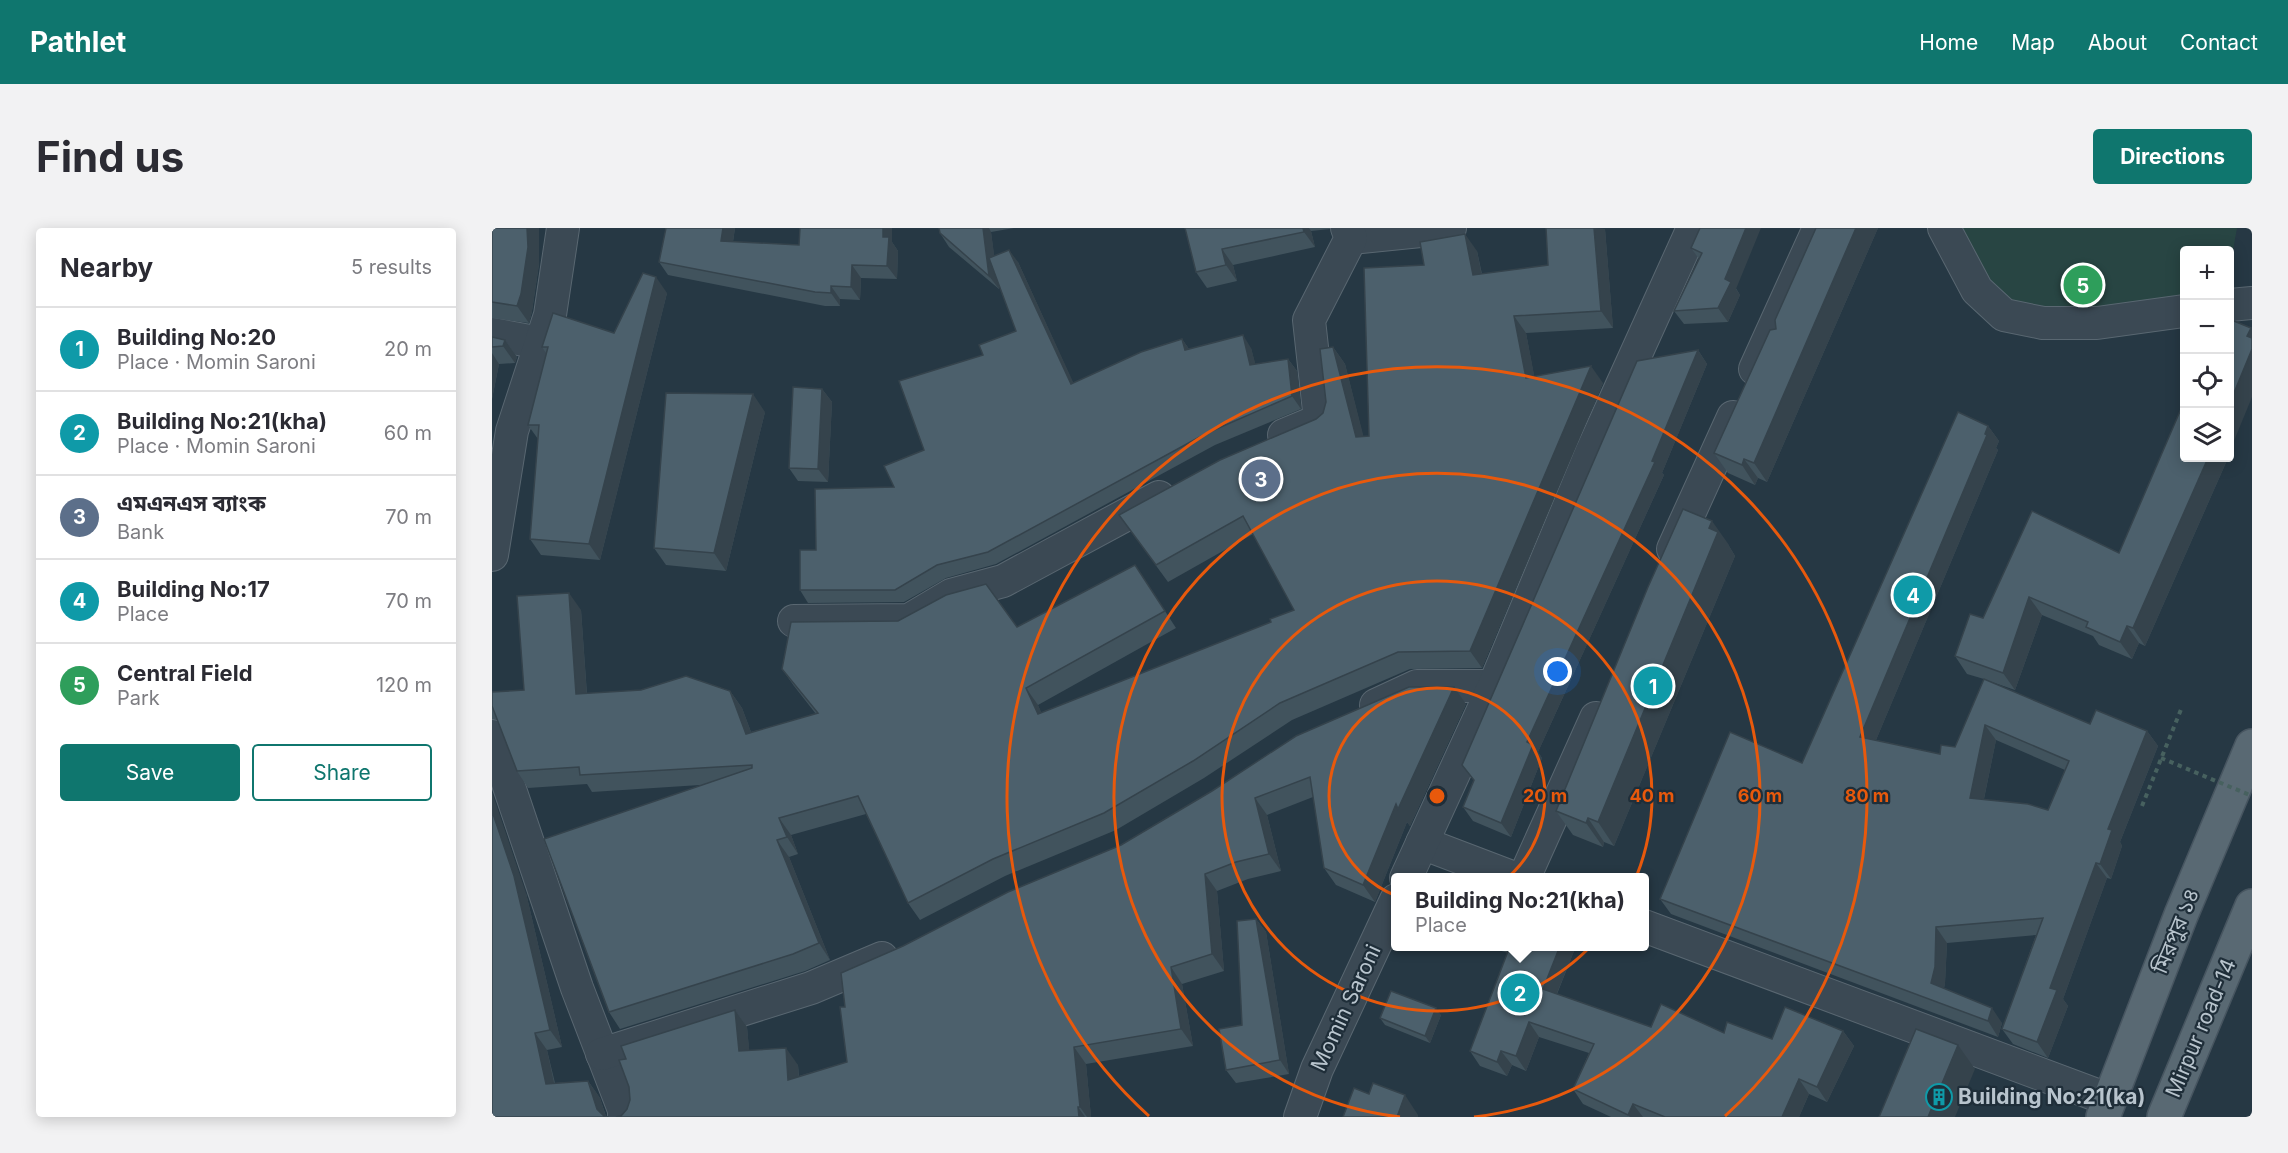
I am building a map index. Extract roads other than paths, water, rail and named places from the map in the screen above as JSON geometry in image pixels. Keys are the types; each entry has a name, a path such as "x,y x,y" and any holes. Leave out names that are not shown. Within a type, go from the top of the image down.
{"main road":[{"name":"মিরপুর ১৪","path":"2106,1108 2181,915 2252,746"},
{"name":"Mirpur road-14","path":"2164,1117 2252,906"}],"street":[{"path":"492,555 512,431 550,315 563,228"},
{"path":"1256,447 1320,420 1309,320 1349,233 1450,228"},
{"path":"1408,873 1494,686 1592,451 1694,228"},
{"path":"1661,574 1819,228"},
{"path":"1944,228 1977,290 2004,315 2043,323 2097,323 2180,312"},
{"path":"2234,304 2252,303"},
{"path":"492,333 540,343"},
{"path":"794,621 909,620 951,595 1003,581 1184,483"},
{"path":"1354,715 1417,687 1494,686"},
{"path":"1526,873 1607,693"},
{"path":"492,736 577,988 624,1110 624,1117"},
{"path":"1422,843 1501,873"},
{"name":"Momin Saroni","path":"1300,1117 1317,1069 1391,909"},
{"path":"1649,928 2106,1108"},
{"path":"602,1054 811,988 907,947"}],"place":[{"name":"Central Field","path":"2083,285"},
{"name":"এমএনএস ব্যাংক","path":"1261,479"},
{"name":"Building No:17","path":"1913,595"},
{"name":"Building No:20","path":"1653,686"},
{"name":"Building No:21(kha)","path":"1520,993"},
{"name":"Building No:21(ka)","path":"1939,1097"}]}
